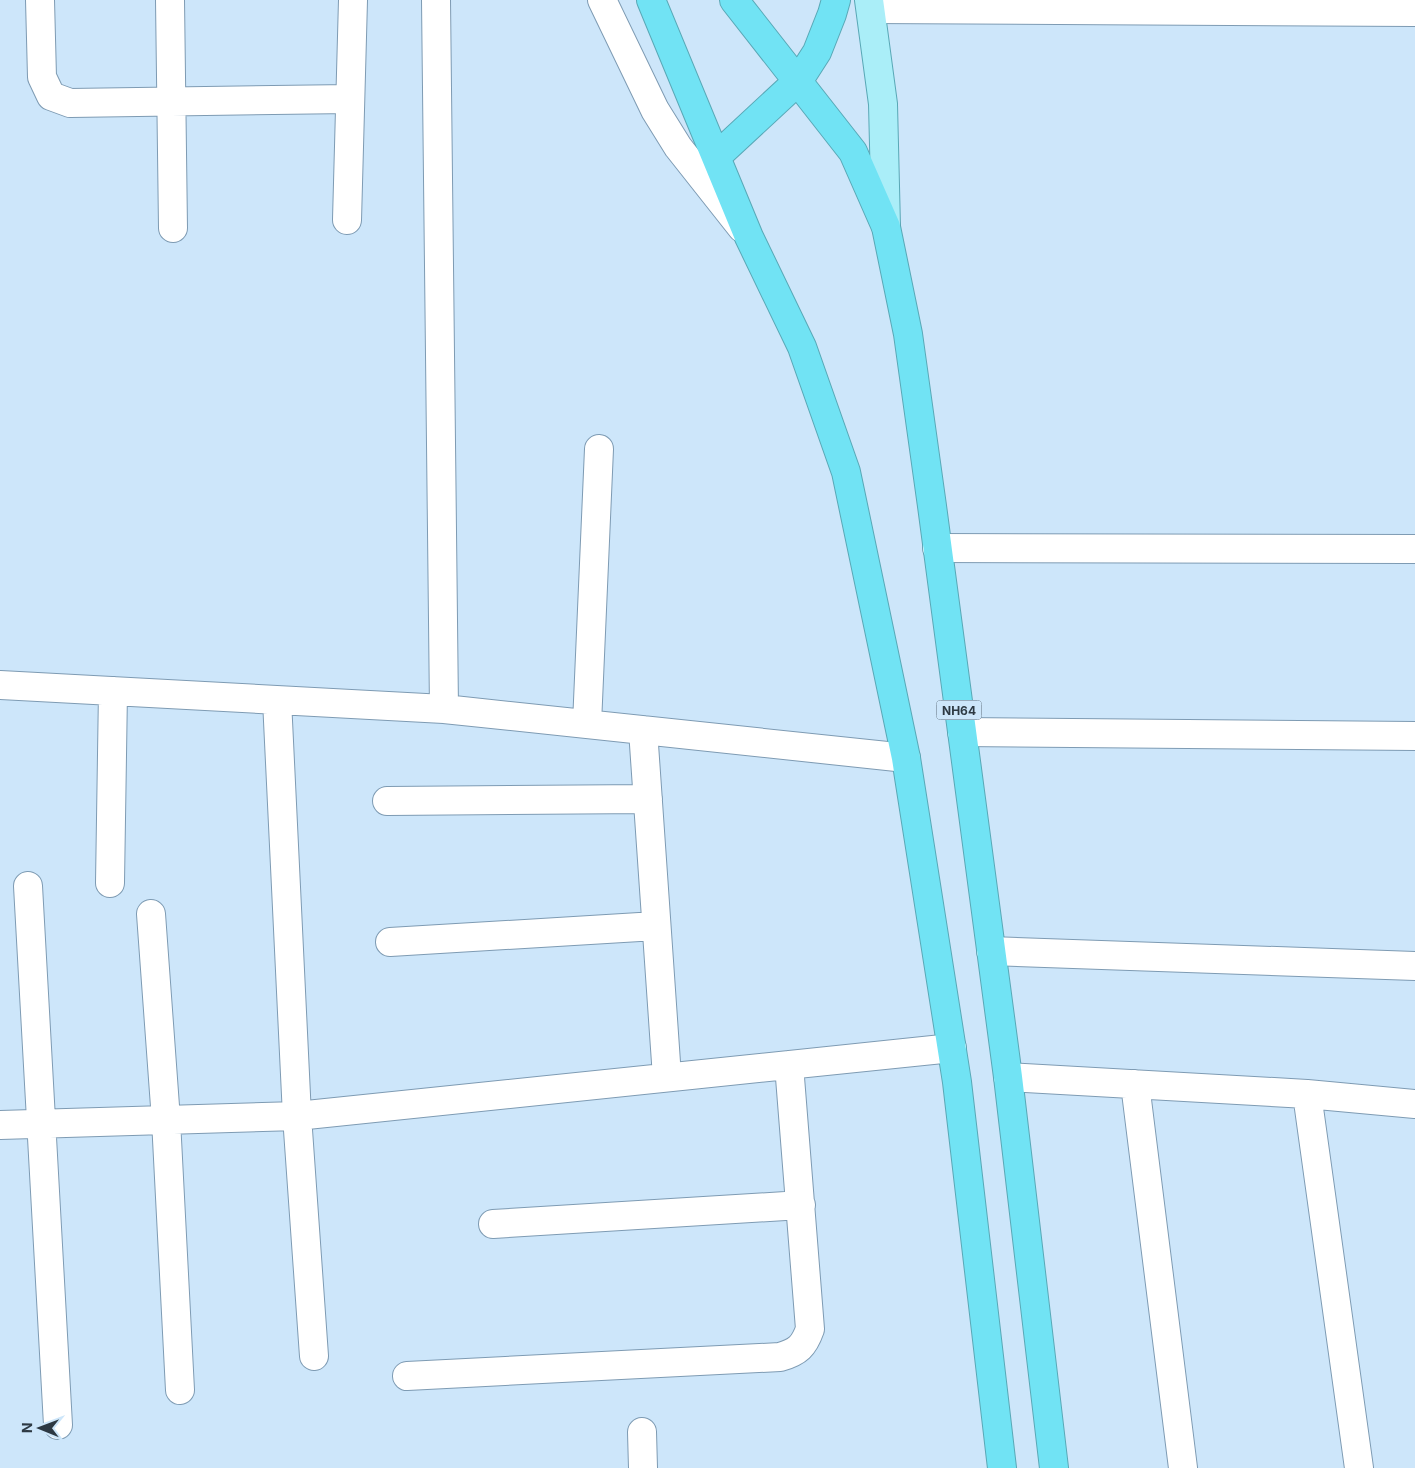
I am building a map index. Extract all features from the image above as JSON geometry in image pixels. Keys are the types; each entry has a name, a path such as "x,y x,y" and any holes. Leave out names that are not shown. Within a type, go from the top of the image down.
{"highway":[{"path":"651,0 749,237 802,347 846,472 906,758 952,1048 1002,1468"},
{"name":"NH64","path":"734,0 799,80 853,152 886,227 908,334 962,732 1008,1077 1054,1468"},
{"path":"716,157 799,80 817,52 836,0"}],"main road":[{"path":"870,5 883,104 886,227"}],"street":[{"path":"40,0 42,77 51,96 70,103 350,99"},
{"path":"170,0 173,228"},
{"path":"347,220 353,0"},
{"path":"436,0 444,709"},
{"path":"602,0 655,110 678,147 749,237"},
{"path":"870,5 1138,5 1403,8"},
{"path":"587,724 599,449"},
{"path":"937,548 1415,549"},
{"path":"0,685 444,709 906,758"},
{"path":"110,883 113,691"},
{"path":"277,700 297,1116 314,1356"},
{"path":"643,730 667,1077"},
{"path":"962,732 1415,736"},
{"path":"387,800 648,799"},
{"path":"28,886 58,1425"},
{"path":"151,914 166,1120 180,1390"},
{"path":"390,942 656,926"},
{"path":"991,951 1415,966"},
{"path":"0,1125 297,1116 952,1048"},
{"path":"407,1376 780,1357 794,1353 805,1343 810,1328 790,1065"},
{"path":"1008,1077 1307,1094 1415,1104"},
{"path":"1135,1084 1183,1468"},
{"path":"1307,1094 1359,1468"},
{"path":"493,1224 801,1205"},
{"path":"642,1432 643,1468"}]}
